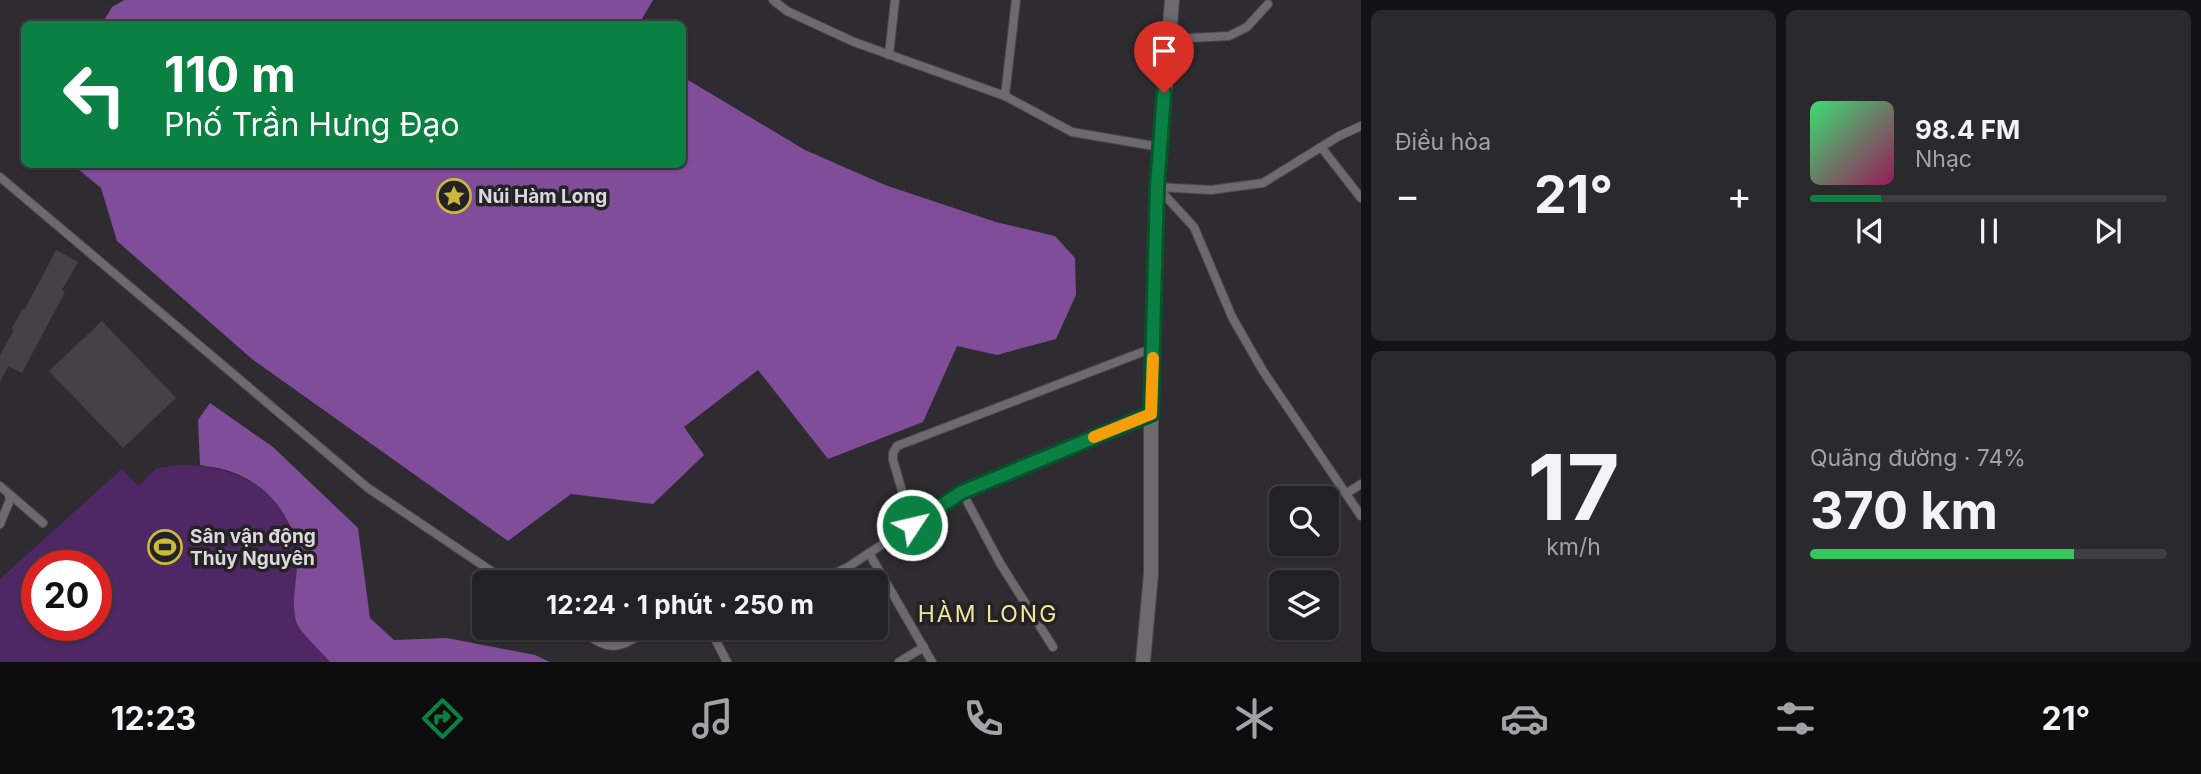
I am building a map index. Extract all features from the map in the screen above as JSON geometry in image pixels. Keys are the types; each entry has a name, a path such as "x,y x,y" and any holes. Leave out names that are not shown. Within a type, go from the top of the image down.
{"street":[{"path":"1143,662 1151,574 1151,414 1157,187 1172,0"}],"lane":[{"path":"773,0 787,11 854,42 1005,96 1072,132 1160,147"},
{"path":"888,55 895,0"},
{"path":"1005,96 1016,0"},
{"path":"1169,39 1230,36 1247,27 1268,2 1277,0"},
{"path":"1157,187 1211,190 1263,183 1361,126"},
{"path":"1321,147 1361,198"},
{"path":"0,177 359,480 490,570"},
{"path":"1157,187 1194,228 1232,317 1263,372 1361,516"},
{"path":"912,525 893,460 897,446 1153,348"},
{"path":"842,570 962,492 1151,414"},
{"path":"1347,493 1361,484"},
{"path":"0,486 43,523"},
{"path":"962,492 1000,563 1053,647"},
{"path":"0,493 11,497"},
{"path":"0,524 11,497"},
{"path":"869,553 932,662"},
{"path":"596,640 605,646 618,647 631,640"},
{"path":"716,640 727,662"},
{"path":"899,662 924,647"}],"shaded area":[{"path":"124,0 653,0 641,21 104,21 112,7"},
{"path":"686,79 805,150 885,185 996,222 1055,236 1075,258 1076,295 1056,339 997,355 957,346 923,422 828,459 758,370 684,427 704,455 653,504 571,494 508,541 252,359 117,241 101,188 77,168 686,168"},
{"path":"210,403 273,447 358,528 370,618 394,640 447,638 535,655 550,662 330,662 296,621 294,601 297,551 294,536 280,509 270,497 246,478 200,465 198,420"},
{"name":"Sân vận động Thủy Nguyên","path":"180,465 203,466 224,471 261,488 275,502 286,519 294,539 297,562 294,606 296,621 330,662 0,662 0,579 21,560 21,641 112,641 112,550 32,550 122,469 138,486 157,468"}],"building":[{"path":"56,250 78,262 22,373 8,366 0,382 0,355 14,330 12,328"},
{"path":"102,321 176,398 123,448 49,371"}],"slow traffic":[{"path":"1094,437 1151,414 1153,358"}],"place":[{"name":"Núi Hàm Long","path":"454,196"},
{"name":"Sân vận động Thủy Nguyên","path":"165,547"}],"district":[{"name":"HÀM LONG","path":"988,614"}],"route":[{"path":"912,525 962,492 1151,414 1157,187 1164,93"}]}
